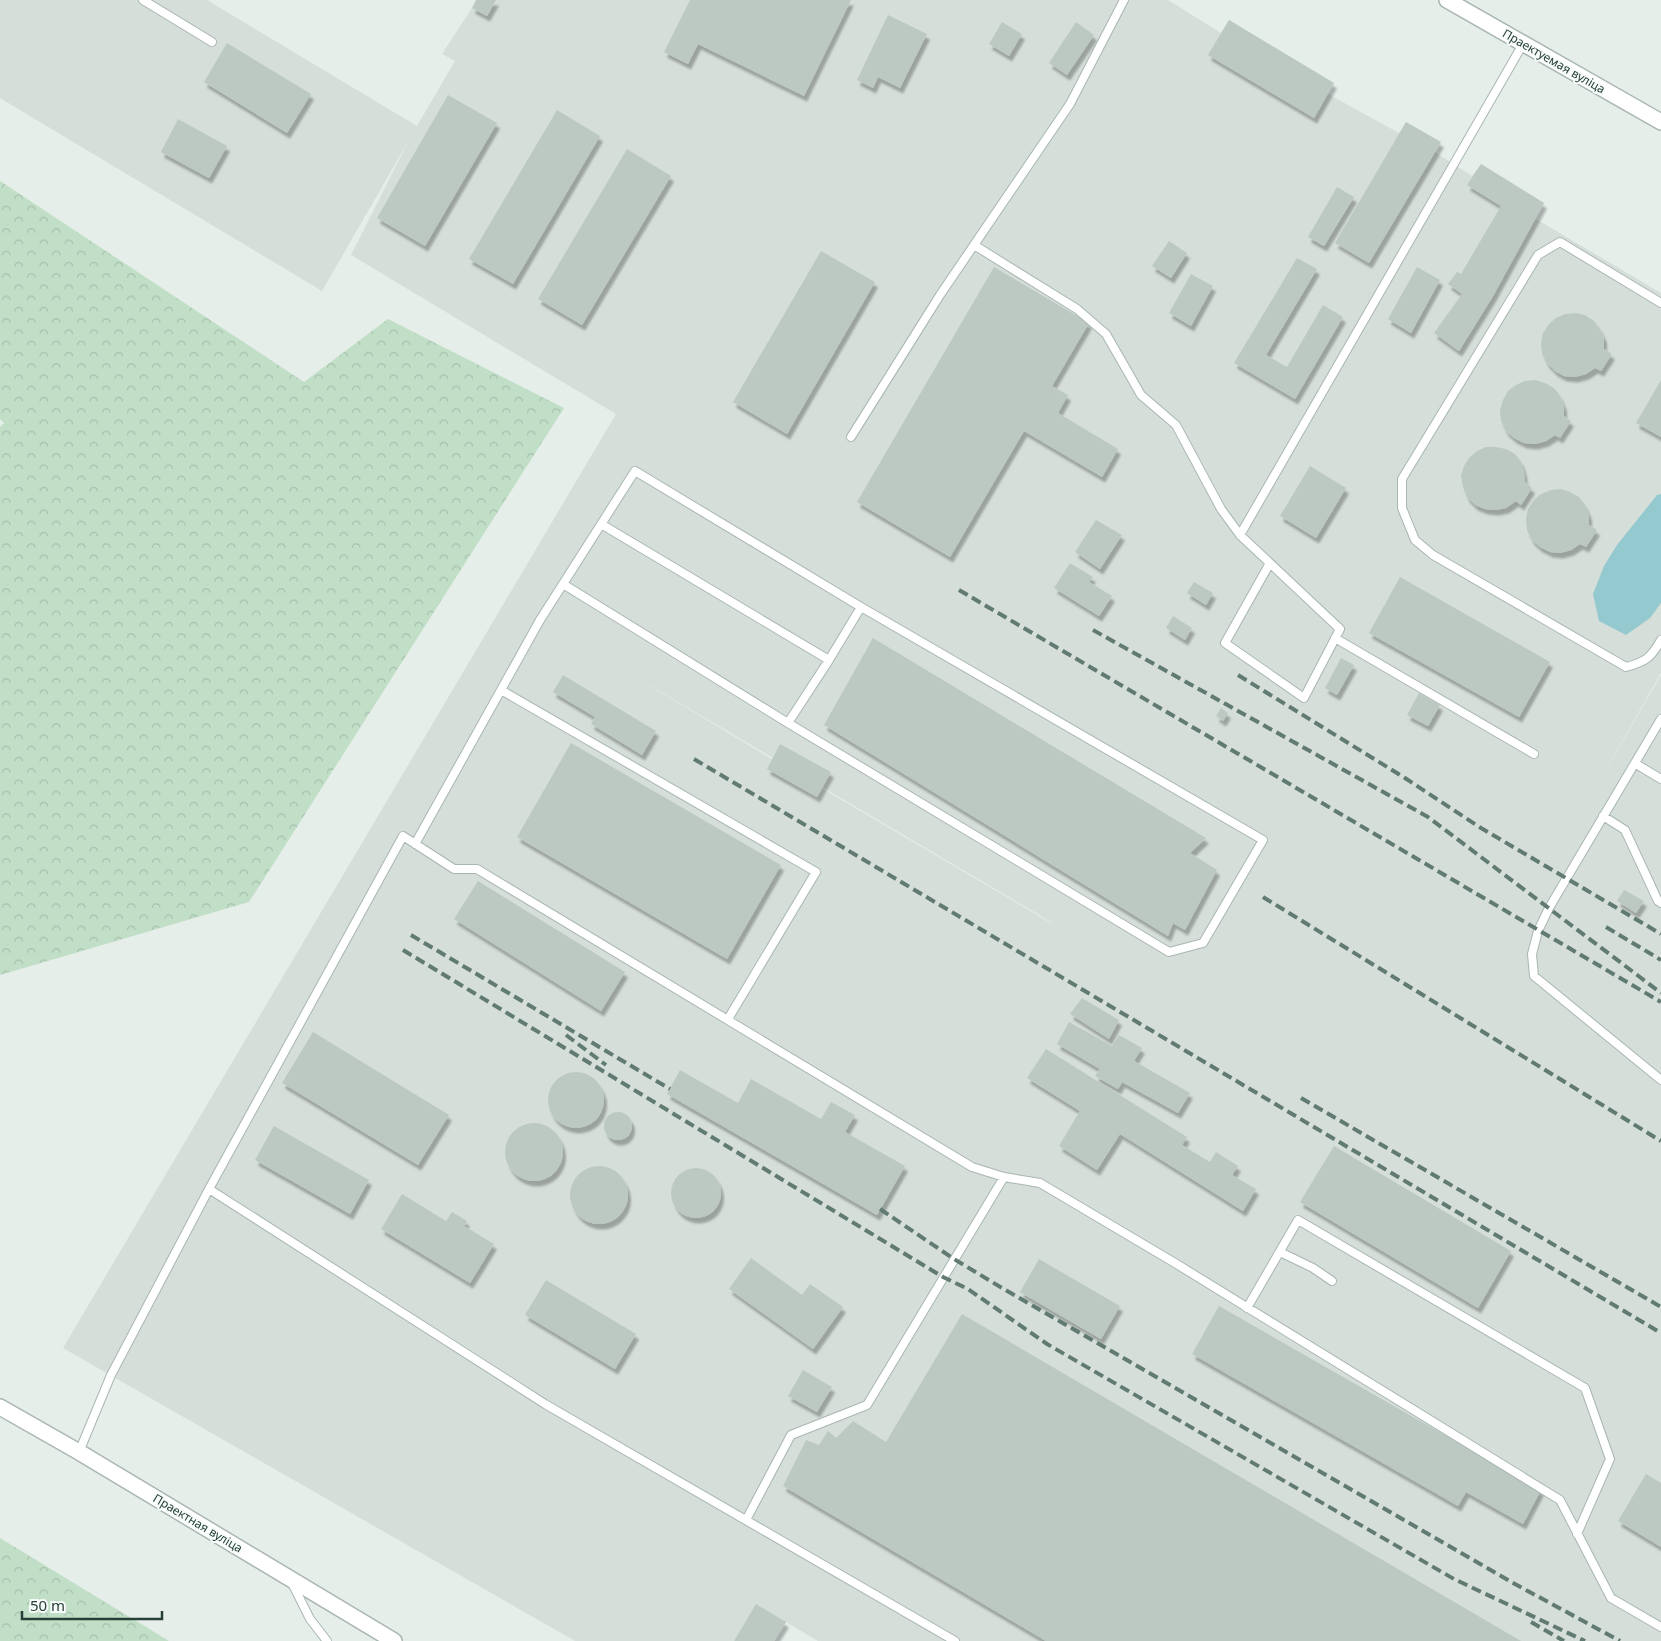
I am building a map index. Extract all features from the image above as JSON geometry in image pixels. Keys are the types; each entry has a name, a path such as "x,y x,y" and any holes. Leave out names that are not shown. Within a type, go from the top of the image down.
{"street":[{"name":"Праектуемая вуліца","path":"1447,0 1661,122"},
{"name":"Праектная вуліца","path":"0,1407 79,1452 394,1641"}],"lane":[{"path":"143,0 212,42"},
{"path":"851,438 940,295 1070,104 1124,0"},
{"path":"1240,535 1523,44"},
{"path":"1661,303 1560,242 1538,255 1402,480 1402,508 1415,540 1433,555 1626,667 1642,662 1656,649 1661,640"},
{"path":"974,245 1077,309 1106,334 1141,395 1176,424 1221,509 1240,535 1270,563 1340,629 1304,698 1224,643 1270,563"},
{"path":"415,844 540,620 635,471 861,607 1263,840 1202,943 1169,952 788,723 563,584"},
{"path":"601,524 829,660"},
{"path":"788,723 861,607"},
{"path":"1335,638 1534,754"},
{"path":"501,690 816,872 728,1019"},
{"path":"1661,719 1549,908 1538,931 1532,954 1534,976 1661,1080"},
{"path":"1636,764 1661,779"},
{"path":"1603,816 1626,830 1658,901 1661,903"},
{"path":"79,1452 111,1375 209,1189 403,836 454,869 478,869 972,1167 1040,1183 1560,1500 1610,1598 1661,1627"},
{"path":"746,1520 791,1435 867,1405 1004,1176"},
{"path":"209,1189 545,1404 955,1641"},
{"path":"1247,1308 1298,1220 1585,1388 1610,1459 1577,1534"},
{"path":"1280,1252 1313,1268 1332,1280"},
{"path":"289,1577 310,1619 327,1641"}],"shaded area":[{"path":"0,0 207,0 417,126 455,61 442,54 472,8 487,15 496,0 1168,0 1221,33 1229,20 1334,83 1328,94 1399,133 1406,122 1441,142 1435,152 1472,176 1481,164 1544,203 1536,219 1661,293 1661,673 1586,805 1661,675 1661,1641 818,1641 786,1622 774,1641 575,1641 63,1348 616,414 351,255 409,140 322,291 0,98","holes":["622,669 1051,922 772,759"]}],"green space":[{"path":"0,181 304,382 388,319 564,408 249,902 0,975 0,427 4,423 0,419"},
{"path":"0,1538 169,1641 0,1641"}],"water":[{"path":"1661,494 1661,603 1650,618 1626,635 1599,621 1593,594 1604,566 1617,545 1657,495"}],"building":[{"path":"476,0 496,0 487,16 472,8"},
{"path":"690,0 851,0 804,96 698,44 688,64 664,52"},
{"path":"888,15 927,34 900,88 878,77 873,88 857,80"},
{"path":"1229,20 1334,83 1314,118 1208,55"},
{"path":"1002,22 1022,34 1009,56 989,44"},
{"path":"1076,22 1094,35 1067,75 1049,63"},
{"path":"227,43 311,94 287,133 204,82"},
{"path":"448,95 497,123 425,246 377,218"},
{"path":"557,110 600,136 513,284 469,259"},
{"path":"178,119 227,146 209,178 161,152"},
{"path":"1406,122 1441,142 1369,263 1335,243"},
{"path":"627,149 671,176 582,325 538,299"},
{"path":"1481,164 1544,203 1493,296 1459,351 1434,333 1462,294 1448,284 1457,272 1461,274 1501,206 1467,185"},
{"path":"1337,187 1354,197 1324,246 1308,237"},
{"path":"1169,241 1187,253 1171,278 1152,266"},
{"path":"821,251 875,282 787,434 733,402"},
{"path":"1297,258 1317,269 1266,355 1287,367 1323,305 1343,317 1295,399 1234,363"},
{"path":"994,267 1089,323 1052,386 1068,395 1058,413 1118,449 1102,477 1024,431 950,557 857,502"},
{"path":"1417,267 1440,280 1411,333 1388,319"},
{"path":"1191,274 1213,286 1191,326 1169,313"},
{"path":"1576,313 1585,315 1594,321 1604,338 1604,349 1612,354 1601,371 1595,368 1586,374 1575,377 1564,376 1547,363 1542,354 1541,343 1543,333 1556,318 1565,314"},
{"path":"1535,380 1554,388 1564,406 1564,416 1571,421 1560,438 1555,435 1546,441 1535,444 1524,443 1506,431 1501,421 1500,410 1508,391 1525,381"},
{"path":"1661,380 1661,437 1636,423"},
{"path":"1486,447 1506,449 1515,454 1521,462 1525,482 1532,488 1521,505 1516,501 1506,508 1496,510 1485,509 1475,505 1467,497 1461,476 1464,466 1477,451"},
{"path":"1310,466 1346,488 1316,538 1280,516"},
{"path":"1561,489 1579,497 1589,515 1589,525 1597,530 1586,547 1580,544 1571,550 1560,553 1550,552 1532,540 1527,530 1526,519 1528,509 1541,494"},
{"path":"1096,520 1122,535 1100,569 1075,552"},
{"path":"1070,563 1093,577 1089,582 1112,596 1099,616 1054,588"},
{"path":"1400,577 1550,662 1519,717 1369,633"},
{"path":"1194,582 1213,593 1206,605 1187,593"},
{"path":"1173,616 1192,628 1185,640 1166,628"},
{"path":"873,638 1206,838 1190,853 1217,870 1185,930 1173,923 1168,936 824,725"},
{"path":"1341,658 1354,665 1337,695 1325,688"},
{"path":"563,675 656,731 642,755 591,724 595,717 553,692"},
{"path":"1419,693 1440,705 1428,726 1407,715"},
{"path":"1221,708 1228,713 1223,721 1216,716"},
{"path":"571,743 781,865 727,959 517,837"},
{"path":"780,744 831,772 817,797 767,769"},
{"path":"478,881 625,972 601,1011 454,919"},
{"path":"1624,890 1644,901 1636,913 1617,901"},
{"path":"1082,998 1119,1020 1109,1039 1070,1014"},
{"path":"1069,1022 1112,1046 1119,1035 1142,1048 1134,1061 1190,1093 1178,1113 1122,1082 1118,1089 1095,1076 1100,1069 1057,1044"},
{"path":"313,1032 449,1115 418,1165 282,1083"},
{"path":"1046,1049 1187,1137 1182,1145 1210,1162 1216,1152 1238,1166 1232,1175 1256,1189 1243,1211 1120,1134 1097,1170 1059,1146 1080,1111 1027,1078"},
{"path":"680,1070 738,1103 751,1079 821,1119 831,1102 855,1115 845,1132 905,1166 877,1215 667,1094"},
{"path":"570,1072 582,1072 592,1076 600,1084 604,1100 600,1116 592,1124 582,1128 570,1128 560,1124 552,1116 548,1106 548,1094 552,1084 560,1076"},
{"path":"618,1112 628,1116 632,1126 628,1136 618,1140 608,1136 604,1126 608,1116"},
{"path":"534,1123 550,1128 558,1136 563,1152 558,1168 550,1176 534,1181 518,1176 510,1168 505,1152 510,1136 518,1128"},
{"path":"274,1126 369,1180 350,1214 255,1160"},
{"path":"1334,1146 1511,1251 1478,1308 1300,1202"},
{"path":"599,1166 615,1171 623,1179 628,1195 623,1211 615,1219 599,1224 583,1219 575,1211 570,1195 575,1179 583,1171"},
{"path":"691,1168 701,1168 714,1175 721,1188 721,1198 714,1211 701,1218 691,1218 682,1214 675,1207 671,1198 671,1188 675,1179 682,1172"},
{"path":"402,1194 446,1221 452,1212 467,1221 464,1226 494,1244 470,1283 381,1229"},
{"path":"751,1258 802,1295 810,1284 843,1307 813,1349 729,1289"},
{"path":"1039,1259 1120,1306 1101,1339 1020,1292"},
{"path":"546,1280 636,1334 615,1369 525,1315"},
{"path":"1219,1306 1541,1490 1523,1524 1466,1492 1458,1506 1192,1354"},
{"path":"962,1314 1521,1641 1046,1641 783,1486 806,1440 819,1445 828,1431 836,1438 853,1421 886,1442"},
{"path":"803,1370 832,1387 817,1412 788,1396"},
{"path":"1646,1474 1661,1483 1661,1547 1618,1521"},
{"path":"756,1604 786,1622 774,1641 734,1641"}],"railway":[{"path":"959,590 1661,1002"},
{"path":"1093,630 1428,817 1661,993"},
{"path":"1238,675 1405,778 1481,828 1661,934"},
{"path":"694,759 1661,1333"},
{"path":"1263,897 1661,1141"},
{"path":"1606,927 1661,960"},
{"path":"411,935 670,1089"},
{"path":"403,950 943,1277 968,1289 1047,1344 1454,1579 1585,1641"},
{"path":"566,1035 606,1065"},
{"path":"1301,1098 1661,1307"},
{"path":"880,1209 954,1259 1002,1288 1515,1584 1620,1641"},
{"path":"1531,1622 1564,1641"}]}
